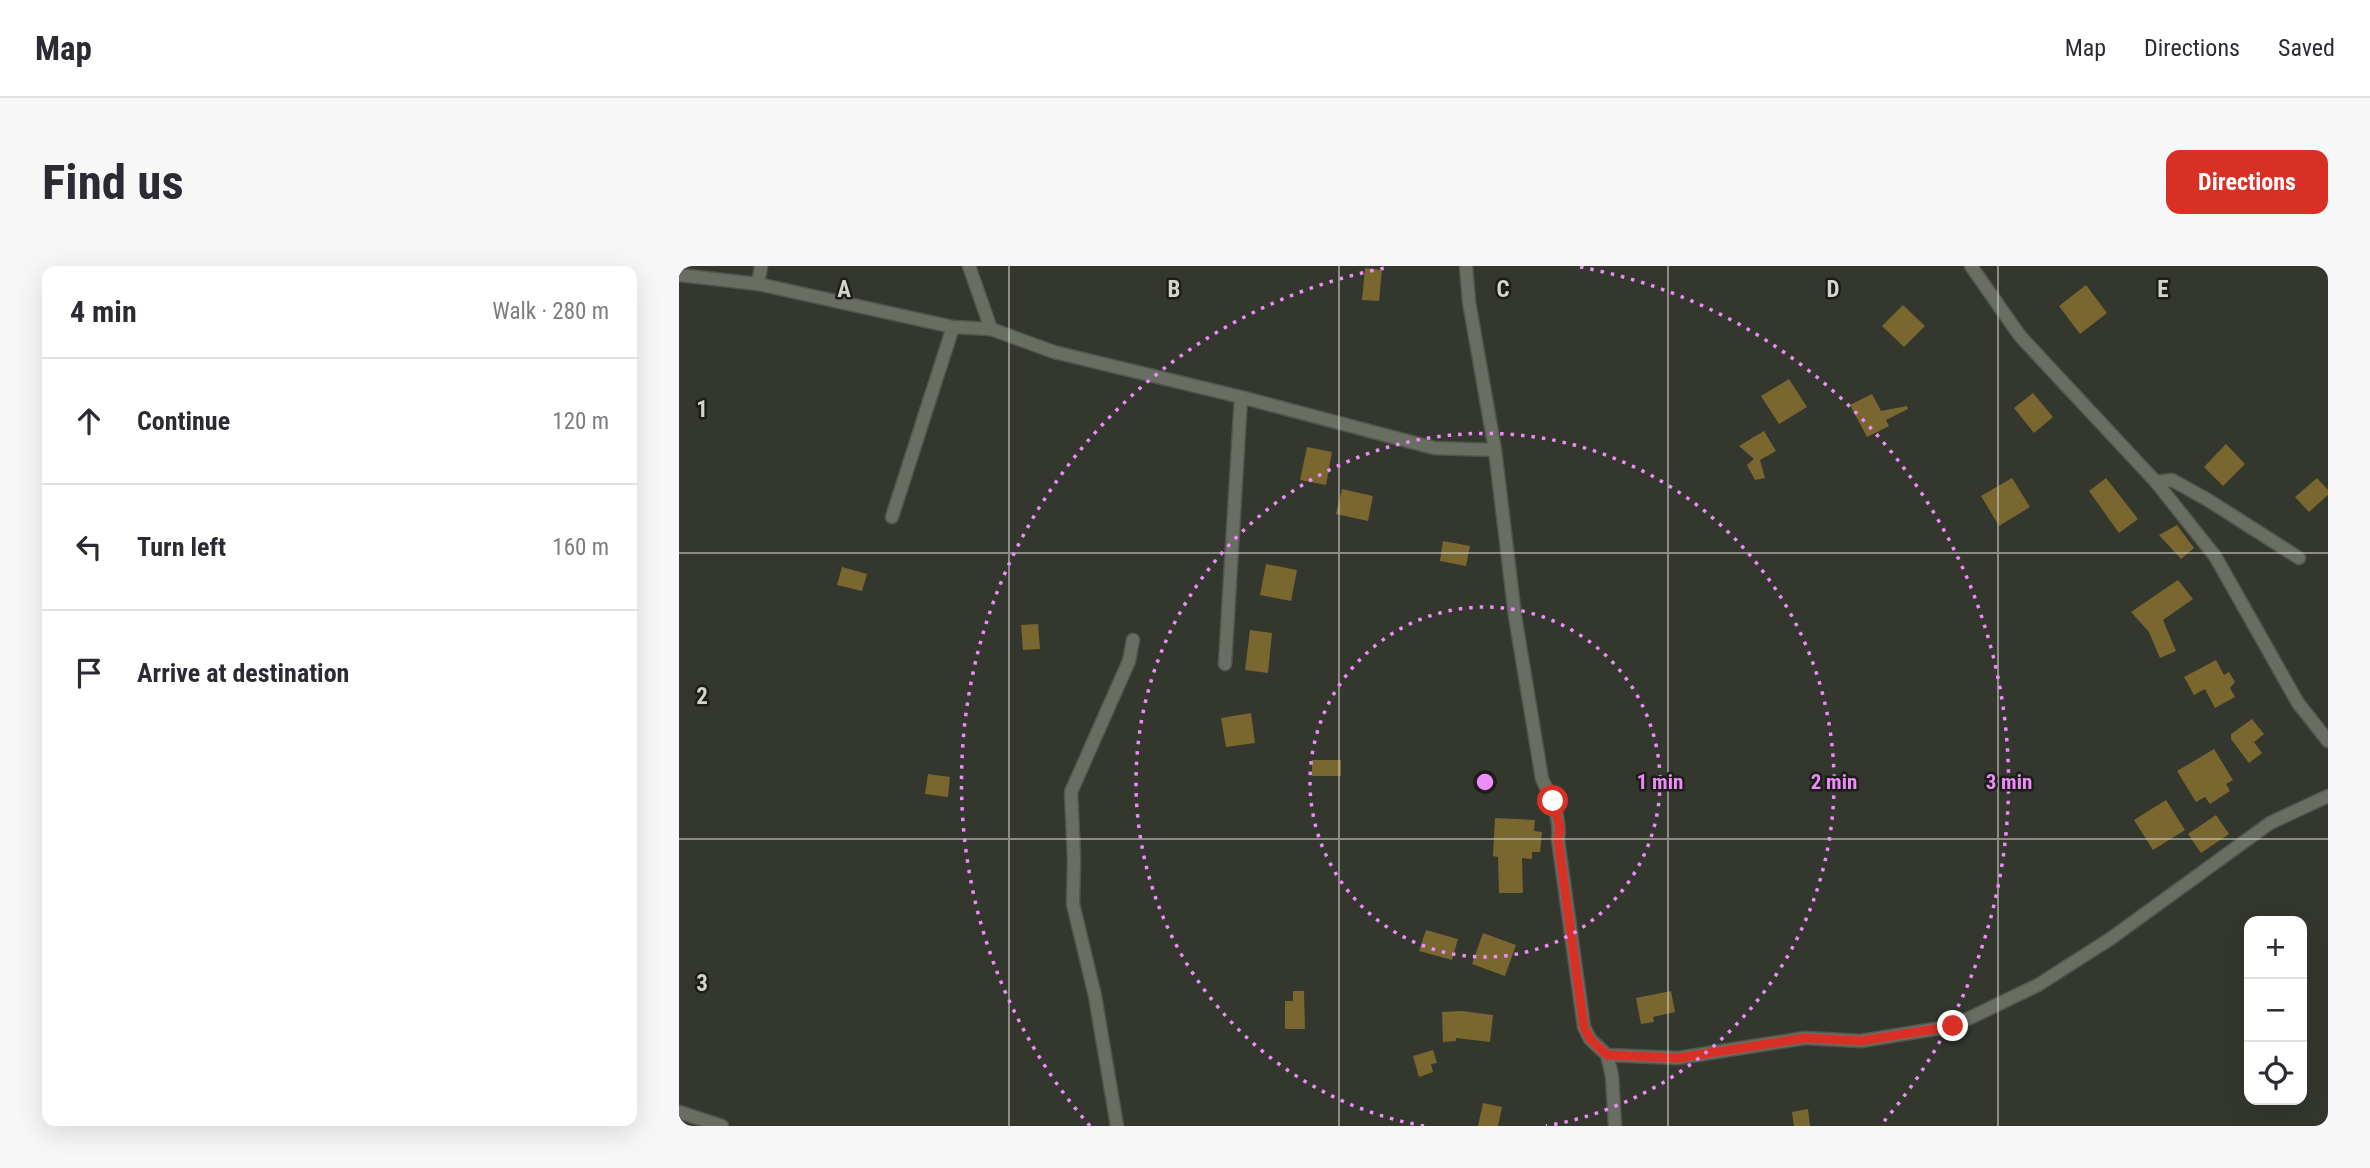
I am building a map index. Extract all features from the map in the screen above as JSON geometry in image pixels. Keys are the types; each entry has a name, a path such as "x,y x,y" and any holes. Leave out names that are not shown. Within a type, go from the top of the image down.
{"street":[{"path":"758,284 761,266"},
{"path":"969,266 991,328"},
{"path":"1466,266 1469,302 1495,450 1515,616 1542,779 1553,801 1560,827 1558,840 1584,1027 1590,1039 1607,1055 1612,1076 1615,1126"},
{"path":"1971,266 2020,336 2156,482 2215,556 2298,703 2328,741"},
{"path":"679,275 758,284 953,327 991,328 1055,352 1434,448 1495,450"},
{"path":"892,517 953,327"},
{"path":"1225,664 1241,397"},
{"path":"2156,482 2172,480 2299,558"},
{"path":"1117,1126 1095,996 1073,904 1075,859 1071,792 1129,661 1133,640"},
{"path":"1607,1055 1678,1058 1805,1038 1861,1041 1953,1026 2038,985 2110,939 2270,823 2328,796"},
{"path":"679,1112 722,1126"}],"building":[{"path":"1365,268 1382,270 1379,301 1362,300"},
{"path":"2086,285 2107,313 2080,334 2059,306"},
{"path":"1903,305 1925,326 1904,347 1882,326"},
{"path":"1789,379 1807,407 1779,424 1761,396"},
{"path":"2033,393 2053,417 2034,433 2014,408"},
{"path":"1872,394 1881,411 1907,406 1908,409 1886,420 1889,426 1867,437 1850,405"},
{"path":"1764,431 1776,451 1760,460 1765,478 1755,480 1747,465 1754,459 1739,446"},
{"path":"2226,444 2245,464 2223,486 2204,467"},
{"path":"1307,447 1332,452 1326,485 1300,480"},
{"path":"2012,478 2030,507 1999,526 1981,496"},
{"path":"2106,478 2138,519 2119,533 2089,491"},
{"path":"2317,478 2328,490 2328,495 2309,512 2295,497"},
{"path":"1342,489 1373,496 1368,521 1336,514"},
{"path":"2177,525 2194,548 2181,559 2159,535"},
{"path":"1443,541 1470,546 1466,566 1440,561"},
{"path":"1266,564 1297,570 1291,601 1260,595"},
{"path":"842,567 867,574 862,591 837,585"},
{"path":"2178,580 2193,599 2163,620 2176,651 2160,658 2149,632 2131,612"},
{"path":"1038,624 1040,649 1023,650 1021,625"},
{"path":"1250,630 1272,633 1268,673 1245,670"},
{"path":"2216,660 2224,675 2229,672 2235,682 2230,688 2235,697 2215,708 2205,689 2194,695 2184,677"},
{"path":"1251,713 1255,743 1226,747 1221,718"},
{"path":"2252,719 2264,734 2254,742 2262,753 2249,763 2231,739 2231,734"},
{"path":"2214,749 2233,780 2226,784 2230,791 2210,804 2205,797 2196,802 2177,771"},
{"path":"1312,760 1341,760 1341,776 1312,776"},
{"path":"928,774 950,777 948,797 925,794"},
{"path":"2166,800 2185,830 2153,850 2134,820"},
{"path":"2216,815 2229,834 2201,853 2188,834"},
{"path":"1495,818 1535,820 1534,831 1542,832 1540,852 1532,852 1532,859 1522,858 1523,893 1499,893 1498,857 1493,856"},
{"path":"1426,930 1458,939 1452,960 1419,951"},
{"path":"1483,933 1516,945 1505,976 1472,964"},
{"path":"1293,991 1304,991 1305,1029 1285,1029 1285,1001 1293,1001"},
{"path":"1671,991 1675,1012 1653,1017 1654,1022 1641,1024 1636,998"},
{"path":"1462,1011 1493,1015 1490,1042 1456,1038 1456,1041 1443,1042 1442,1012"},
{"path":"1433,1050 1437,1063 1431,1064 1433,1072 1419,1077 1413,1056"},
{"path":"1483,1103 1502,1107 1498,1126 1478,1126"},
{"path":"1808,1109 1810,1126 1794,1126 1792,1112"}],"route":[{"path":"1553,801 1560,827 1558,840 1584,1027 1590,1039 1607,1055 1678,1058 1805,1038 1861,1041 1953,1026"}]}
